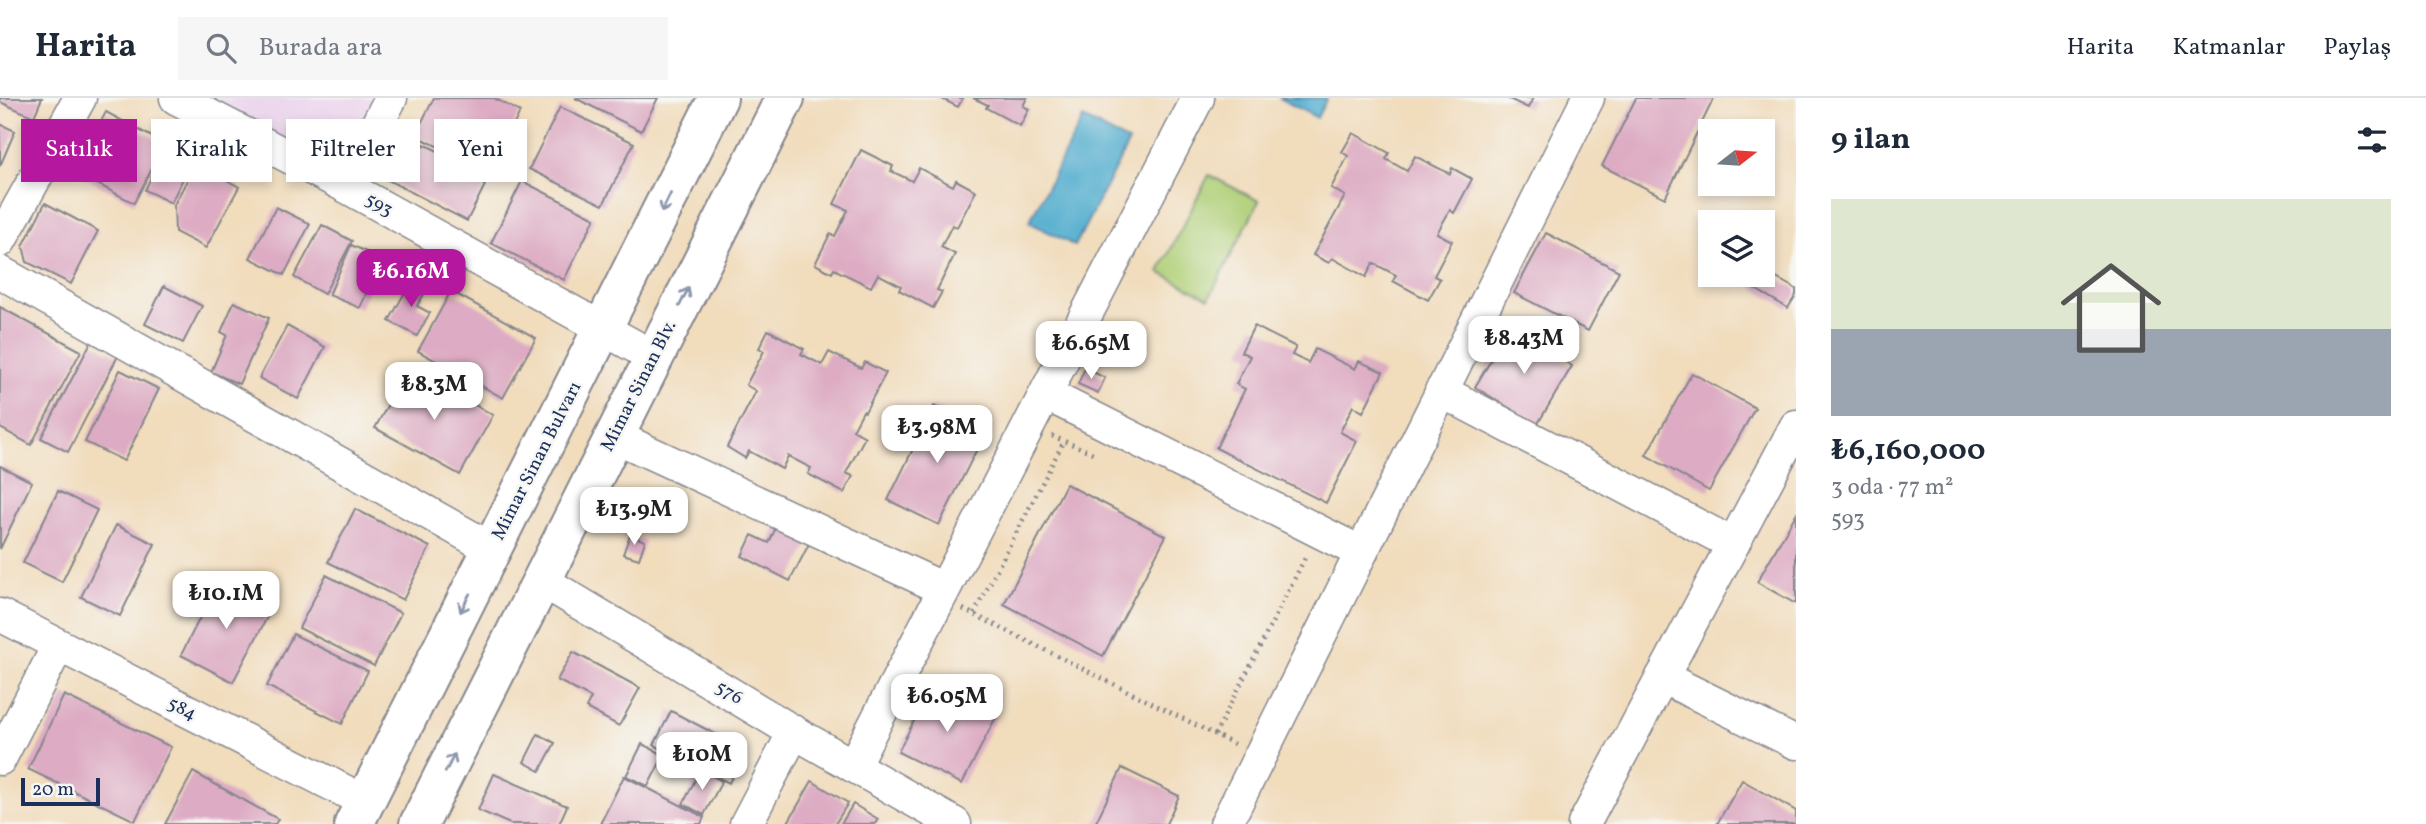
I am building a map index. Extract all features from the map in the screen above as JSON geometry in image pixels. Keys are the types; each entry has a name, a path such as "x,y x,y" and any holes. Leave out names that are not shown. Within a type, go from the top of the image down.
{"street":[{"path":"0,241 80,98"},
{"name":"593","path":"176,98 345,186 654,357"},
{"path":"345,186 391,98"},
{"name":"Mimar Sinan Bulvarı","path":"360,813 718,98"},
{"name":"Mimar Sinan Blv.","path":"419,824 785,98"},
{"path":"853,766 1198,98"},
{"path":"1226,824 1588,98"},
{"path":"0,272 492,549"},
{"path":"1441,391 1733,544"},
{"path":"1046,394 1360,552"},
{"path":"614,436 942,593"},
{"path":"1584,824 1733,544 1792,443"},
{"name":"576","path":"541,580 794,732 955,824"},
{"name":"584","path":"0,615 360,813"},
{"path":"0,759 58,646"},
{"path":"1662,677 1796,743"},
{"path":"746,824 794,732"},
{"path":"360,813 413,824"}],"path":[{"path":"974,614 1064,441"},
{"path":"1214,735 1306,556"},
{"path":"942,593 974,614 1259,757"}],"shaded area":[{"path":"197,98 391,98 380,119 286,119 286,151 272,143 272,119 232,119"}],"green space":[{"path":"1209,175 1259,201 1209,298 1159,272"}],"water":[{"path":"1279,98 1327,98 1317,118"},
{"path":"1083,118 1129,142 1075,246 1029,222"}],"building":[{"path":"0,98 42,98 34,117 0,102"},
{"path":"434,98 494,98 520,112 517,119 434,119 434,145 420,138 420,125"},
{"path":"575,98 658,98 641,131"},
{"path":"940,98 963,98 958,107"},
{"path":"973,98 1027,98 1023,106 1029,109 1020,126"},
{"path":"1507,98 1533,98 1528,108"},
{"path":"1636,98 1714,98 1704,119 1698,119 1698,131 1665,198 1602,166"},
{"path":"560,107 634,143 603,205 529,169"},
{"path":"106,112 119,119 102,119"},
{"path":"0,124 15,131 0,166"},
{"path":"137,129 151,136 151,171 134,203 93,182 137,182"},
{"path":"1353,133 1389,153 1386,159 1407,171 1415,156 1450,174 1452,168 1472,179 1454,213 1450,210 1437,233 1452,241 1434,276 1440,279 1428,300 1393,281 1396,275 1373,263 1366,277 1332,258 1329,263 1313,255 1345,196 1331,188 1348,156 1342,152"},
{"path":"424,144 434,149 434,182 479,182 485,185 467,221 392,182 420,182 420,152"},
{"path":"861,150 893,166 891,171 912,181 919,168 953,186 956,180 976,191 957,227 952,225 941,247 955,254 937,290 942,292 933,308 899,290 901,286 878,274 871,287 834,269 832,273 815,264 830,234 835,236 848,210 834,204"},
{"path":"151,178 151,182 181,182 171,203 145,190"},
{"path":"186,182 230,182 239,187 206,248 175,232 174,205"},
{"path":"522,182 595,218 564,280 491,243"},
{"path":"45,203 98,231 71,284 27,262 23,246"},
{"path":"276,207 310,224 284,275 250,258"},
{"path":"322,225 352,241 324,294 294,277"},
{"path":"1546,233 1619,271 1588,331 1514,293"},
{"path":"351,245 382,259 360,308 329,295"},
{"path":"1775,277 1796,289 1796,295 1788,308 1752,287 1775,287"},
{"path":"413,278 428,287 417,306 430,313 417,336 389,321"},
{"path":"164,286 202,306 183,343 145,324"},
{"path":"451,291 536,338 503,398 418,351"},
{"path":"234,302 269,318 239,384 211,372 227,335 221,332"},
{"path":"0,307 81,351 31,445 0,428"},
{"path":"287,326 325,347 298,399 259,378"},
{"path":"1254,326 1296,347 1292,355 1308,363 1315,349 1355,369 1359,361 1383,372 1363,412 1353,406 1340,432 1357,441 1326,503 1216,448 1245,389 1236,384 1250,356 1241,352"},
{"path":"1510,328 1572,366 1537,425 1475,387"},
{"path":"768,330 804,349 801,354 822,365 829,352 861,368 865,362 886,373 853,430 865,437 846,473 853,476 844,493 808,474 811,468 788,456 782,469 749,451 745,458 727,447 756,391 746,385 764,351 759,348"},
{"path":"91,342 118,356 68,452 41,438"},
{"path":"408,368 493,415 460,475 375,428"},
{"path":"1085,368 1105,378 1098,393 1078,384"},
{"path":"120,370 159,389 124,461 85,442"},
{"path":"1692,373 1755,408 1709,491 1646,455"},
{"path":"934,406 986,431 939,525 888,500"},
{"path":"0,466 32,482 0,549"},
{"path":"1066,484 1166,536 1103,656 1004,604"},
{"path":"58,491 97,510 62,582 23,563"},
{"path":"355,509 430,547 403,600 328,562"},
{"path":"1796,514 1796,604 1757,582"},
{"path":"116,525 155,544 120,616 81,597"},
{"path":"777,525 810,542 790,581 742,556 752,535 769,543"},
{"path":"630,535 645,541 639,559 623,554"},
{"path":"326,575 401,613 374,666 299,628"},
{"path":"219,580 272,608 233,682 181,655"},
{"path":"293,634 368,671 342,724 267,686"},
{"path":"573,652 640,688 619,726 586,708 591,698 557,680"},
{"path":"933,684 996,717 962,784 898,752"},
{"path":"64,695 171,747 135,821 28,769"},
{"path":"671,711 746,750 729,783 654,745"},
{"path":"538,734 555,743 540,771 524,762"},
{"path":"642,744 664,755 648,786 626,776"},
{"path":"1122,768 1179,796 1166,824 1095,824"},
{"path":"700,770 722,781 704,815 683,804"},
{"path":"193,772 278,819 275,824 165,824"},
{"path":"494,774 567,806 559,824 510,824 478,810"},
{"path":"624,776 704,817 701,824 600,824"},
{"path":"1742,780 1796,811 1796,824 1717,824"},
{"path":"812,781 848,803 835,824 787,824"},
{"path":"853,804 878,819 875,824 841,824"}]}
